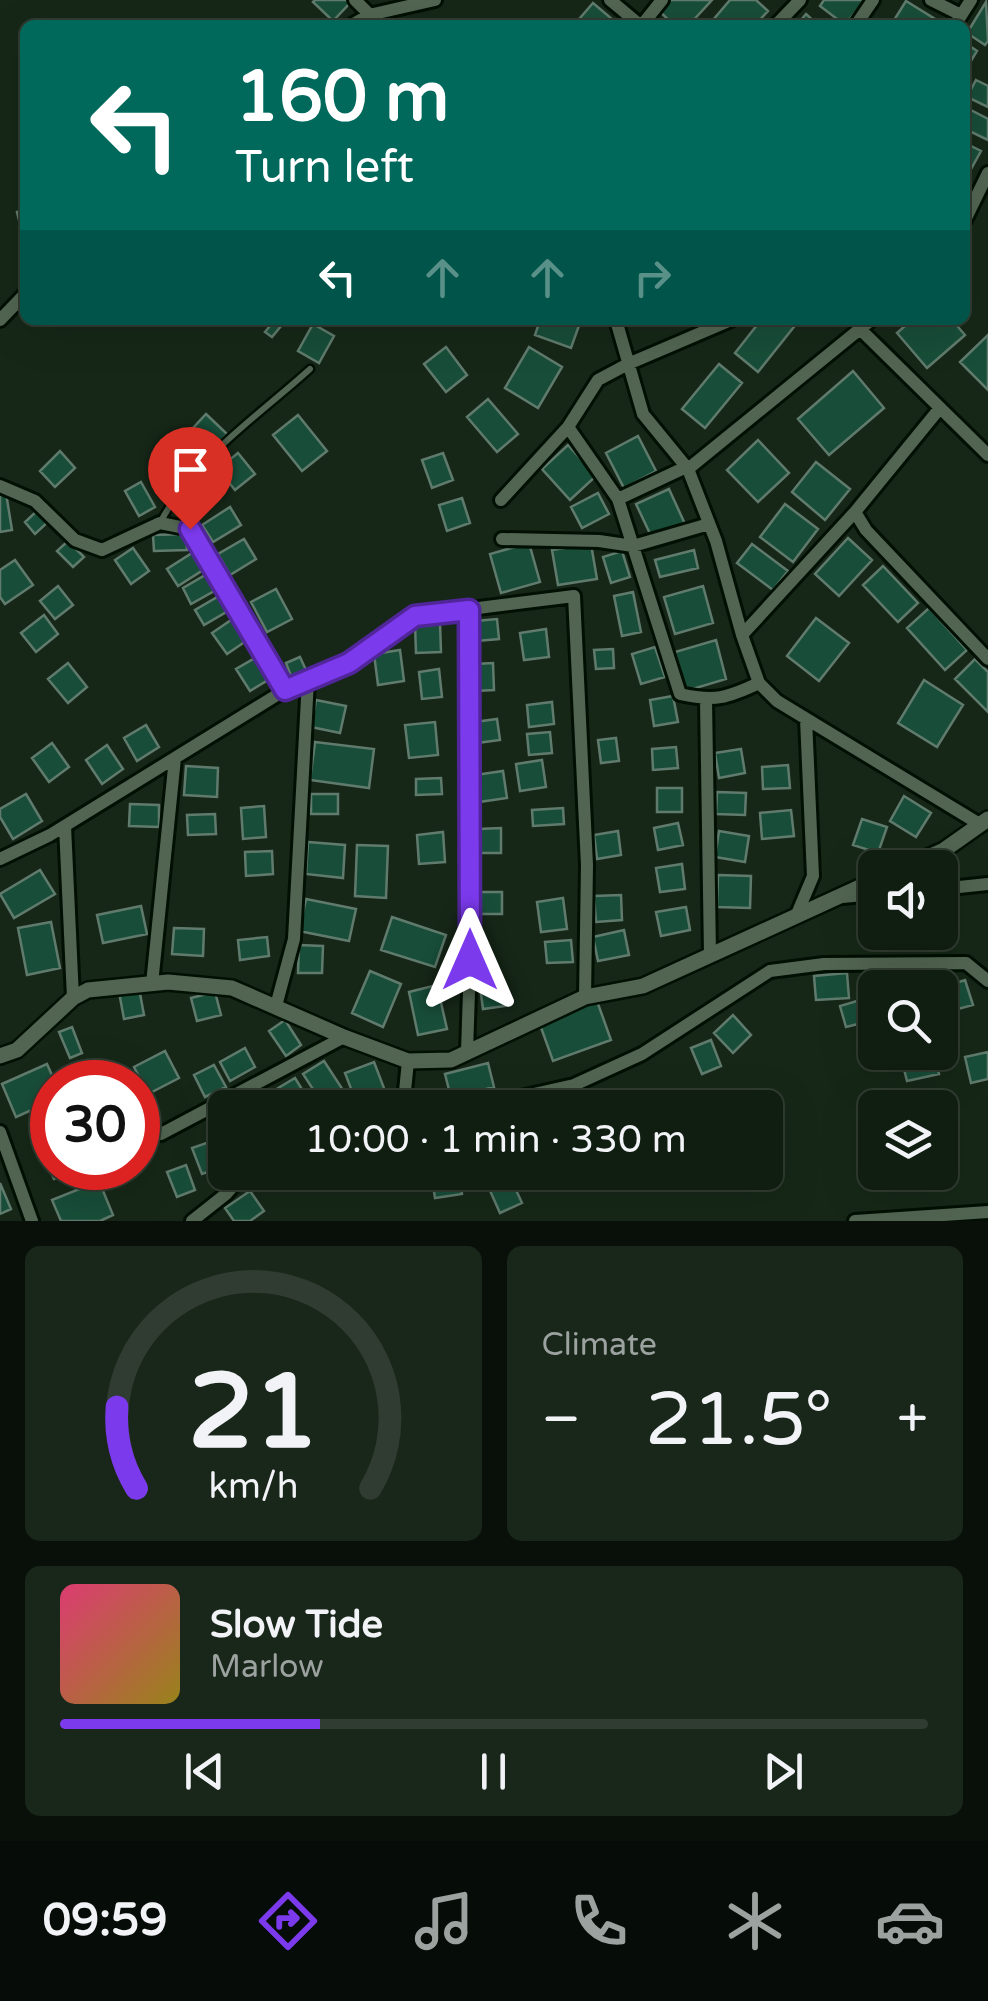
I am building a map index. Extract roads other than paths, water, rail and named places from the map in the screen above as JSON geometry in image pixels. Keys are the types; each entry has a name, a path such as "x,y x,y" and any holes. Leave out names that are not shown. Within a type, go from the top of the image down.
{"street":[{"path":"355,0 374,20 428,1"},
{"path":"610,0 635,20"},
{"path":"645,20 662,0"},
{"path":"781,20 800,0"},
{"path":"931,0 958,20 971,0"},
{"path":"970,210 988,173"},
{"path":"0,320 20,299"},
{"path":"617,325 643,414 686,468 709,524 759,682 778,701 806,719 984,822 944,850"},
{"path":"501,500 568,427 598,380 719,325"},
{"path":"618,499 686,468 865,325"},
{"path":"867,325 940,408 988,455"},
{"path":"742,635 854,512 940,408"},
{"path":"568,427 618,499 680,694 706,700 725,698 759,682"},
{"path":"0,486 34,501 75,540 102,550 160,524 190,529 285,690"},
{"path":"854,512 866,530 988,659"},
{"path":"502,538 633,546 709,524"},
{"path":"0,858 65,826 285,690 349,663 415,616 574,596 586,865 585,997"},
{"path":"467,1052 469,610"},
{"path":"276,1006 294,939 308,680"},
{"path":"706,700 710,955"},
{"path":"797,914 813,876 806,719"},
{"path":"152,984 174,758"},
{"path":"65,826 72,998"},
{"path":"958,886 988,884"},
{"path":"0,1056 17,1050 72,998 88,990 152,984 232,988 344,1038 408,1061 451,1060 585,997 643,986 858,888"},
{"path":"835,898 858,896"},
{"path":"548,1090 574,1084 642,1054 770,971 824,964 966,963 988,981"},
{"path":"161,1134 344,1038"},
{"path":"405,1090 408,1061"},
{"path":"0,1135 32,1221"},
{"path":"192,1221 229,1190"},
{"path":"855,1221 988,1212"}],"lane":[{"path":"160,524 190,478 236,430 310,369"}]}
